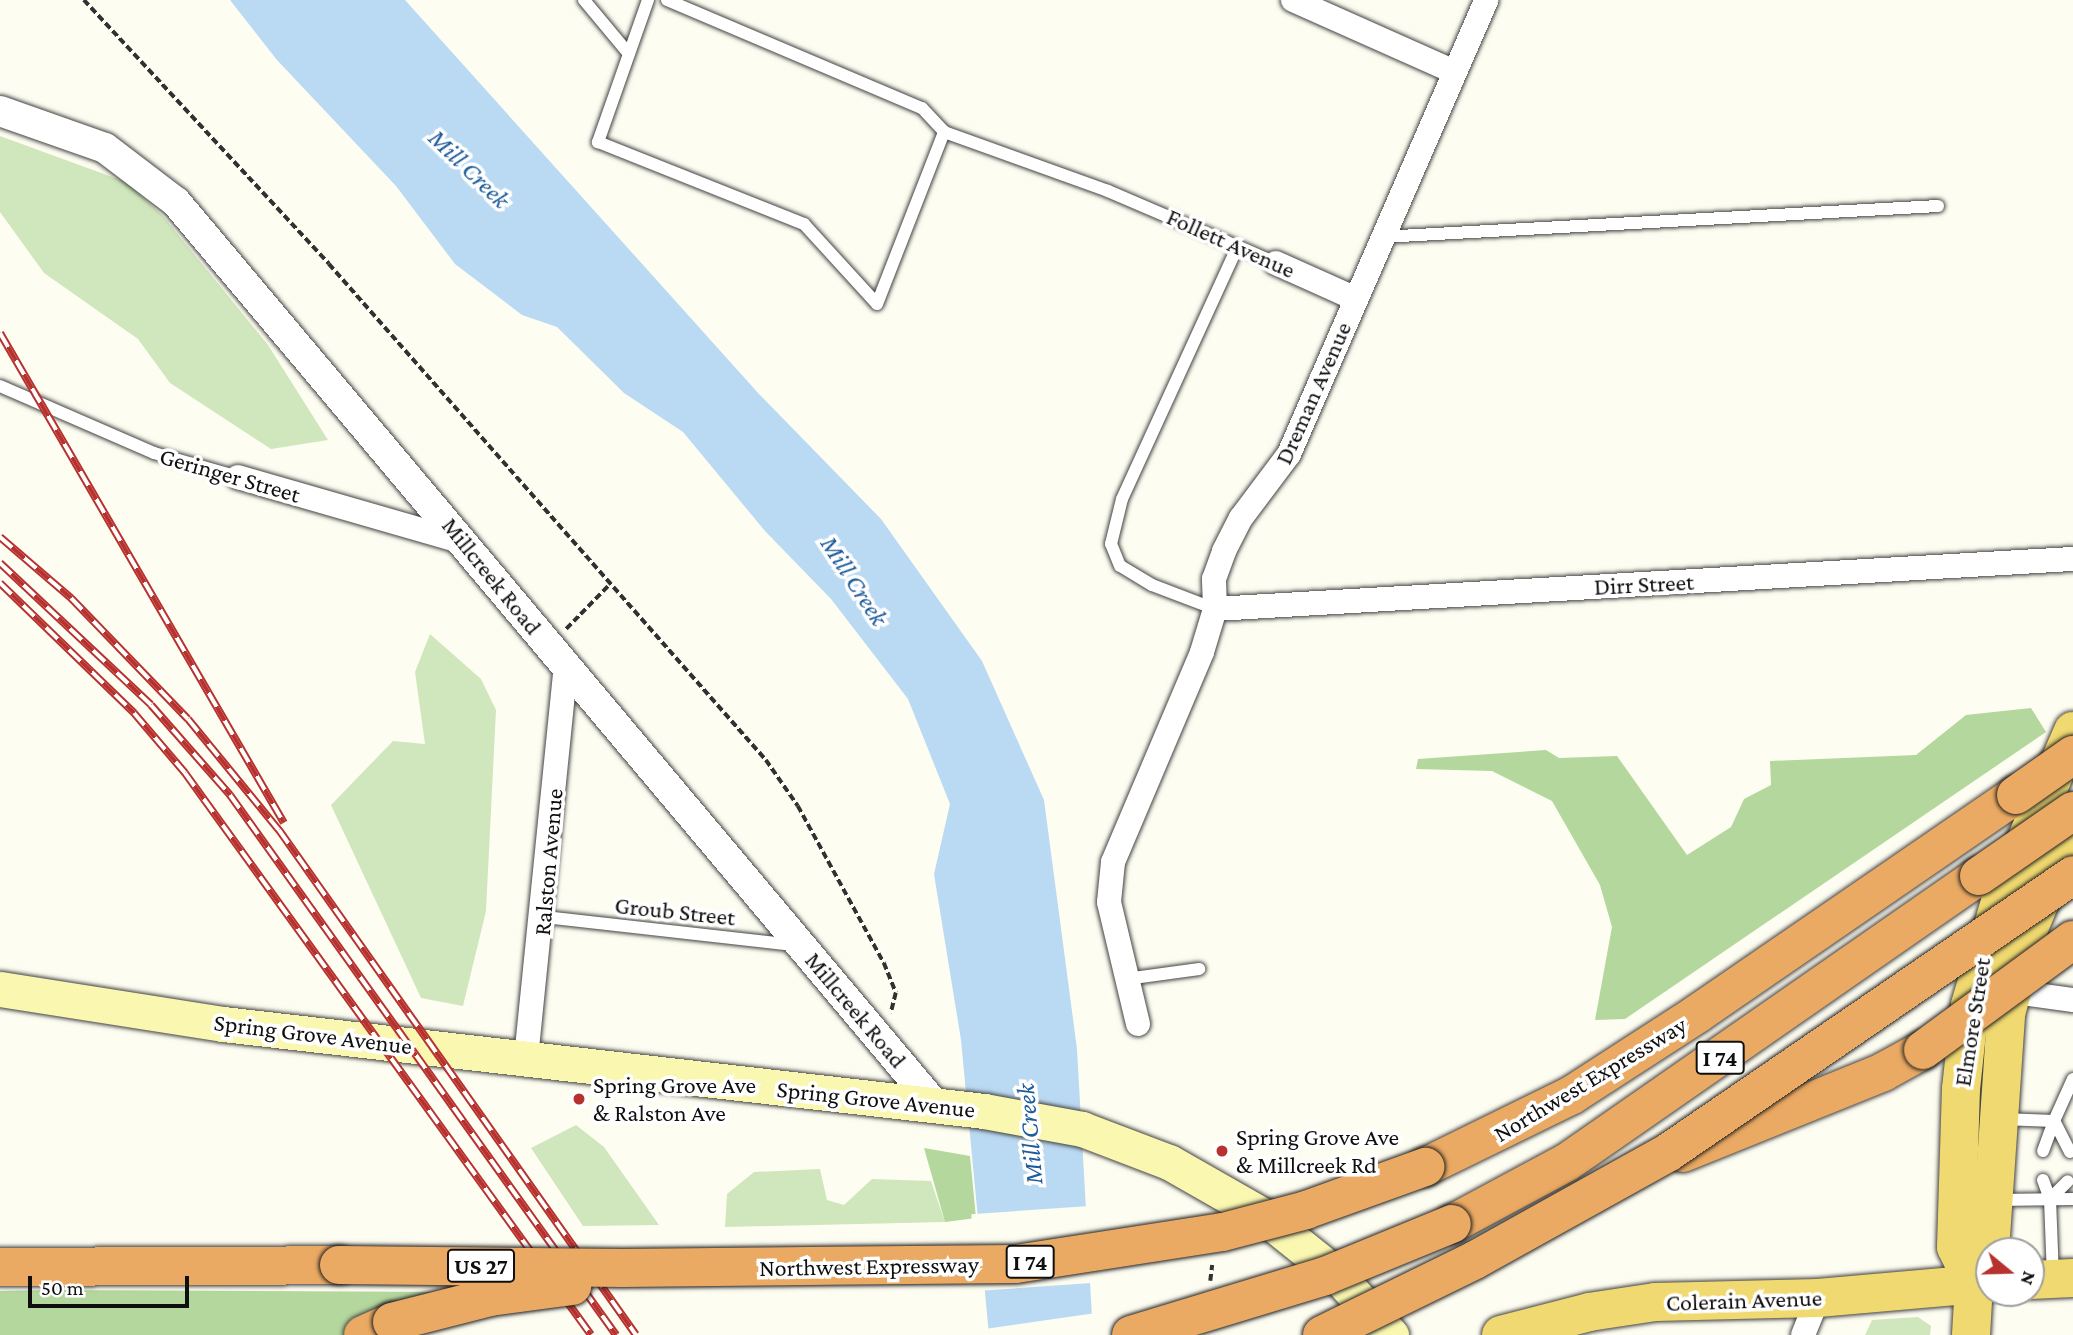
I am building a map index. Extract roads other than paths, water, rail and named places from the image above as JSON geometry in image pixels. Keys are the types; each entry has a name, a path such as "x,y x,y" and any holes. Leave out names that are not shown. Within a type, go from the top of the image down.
{"highway":[{"name":"Northwest Expressway","path":"623,1268 1016,1264 1223,1232 1306,1210 1424,1167 1572,1095 1698,1014 2073,755"},
{"name":"Northwest Expressway","path":"1131,1335 1325,1276 1452,1224 1566,1163 2073,811"},
{"path":"1322,1335 1475,1260 1669,1152 2073,875"},
{"path":"1452,1224 1523,1218 1883,1072 1923,1049 2073,940"},
{"name":"US 27","path":"0,1267 339,1265 623,1268"},
{"path":"363,1335 391,1322 491,1297 584,1284 623,1268"}],"main road":[{"name":"Elmore Street","path":"1975,1260 1956,1247 1961,1089 1974,985 2001,898 2073,731"},
{"name":"Elmore Street","path":"1990,1237 2001,1054 2011,991 2028,932 2073,821"},
{"name":"Spring Grove Avenue","path":"0,989 223,1024 1050,1121 1169,1161 1262,1215 1337,1275 1391,1335"},
{"name":"Colerain Avenue","path":"1501,1335 1655,1302 1818,1298 1975,1270"},
{"name":"Elmore Street","path":"1971,1335 1977,1307"}],"street":[{"path":"1293,0 1455,72"},
{"name":"Dreman Avenue","path":"1138,1024 1109,902 1113,862 1202,652 1215,609 1214,579 1224,551 1241,518 1289,454 1354,298 1486,0"},
{"name":"Millcreek Road","path":"0,111 96,143 155,181 467,543 558,656 936,1106"},
{"name":"Follett Avenue","path":"1276,263 1354,298"},
{"name":"Geringer Street","path":"238,477 467,543"},
{"name":"Dirr Street","path":"1215,609 2073,559"},
{"name":"Ralston Avenue","path":"526,1058 544,917 558,656"},
{"path":"1974,985 2073,1000"},
{"path":"1803,1335 1818,1298"}],"lane":[{"path":"584,0 629,54"},
{"path":"648,0 598,142 804,224 877,304 944,132 922,108 667,0"},
{"name":"Follett Avenue","path":"944,132 1108,191 1276,263"},
{"path":"1381,237 1938,206"},
{"path":"1215,609 1152,584 1120,566 1111,544 1122,499 1238,246"},
{"name":"Geringer Street","path":"0,386 154,453 238,477"},
{"name":"Groub Street","path":"544,917 802,946"},
{"path":"1126,979 1199,970"},
{"path":"2043,1150 2073,1079"},
{"path":"1997,1118 2054,1121"},
{"path":"2054,1121 2070,1152"},
{"path":"2043,1180 2050,1199 2053,1279"},
{"path":"2050,1199 2068,1181"},
{"path":"1994,1200 2073,1199"}],"water":[{"name":"Mill Creek","path":"230,0 405,0 759,394 881,519 982,661 1044,800 1077,1049 1093,1335 989,1335 961,1040 934,874 950,804 908,699 831,599 765,531 683,432 624,393 557,327 522,315 455,264 396,186 277,60"}],"railway":[{"path":"0,333 284,823"},
{"path":"0,537 71,598 188,719 279,830 636,1335"},
{"path":"0,563 151,705 230,795 616,1335"},
{"path":"0,583 134,713 185,773 591,1335"}],"place":[{"name":"Spring Grove Ave & Ralston Ave","path":"579,1099"},
{"name":"Spring Grove Ave & Millcreek Rd","path":"1222,1151"}]}
